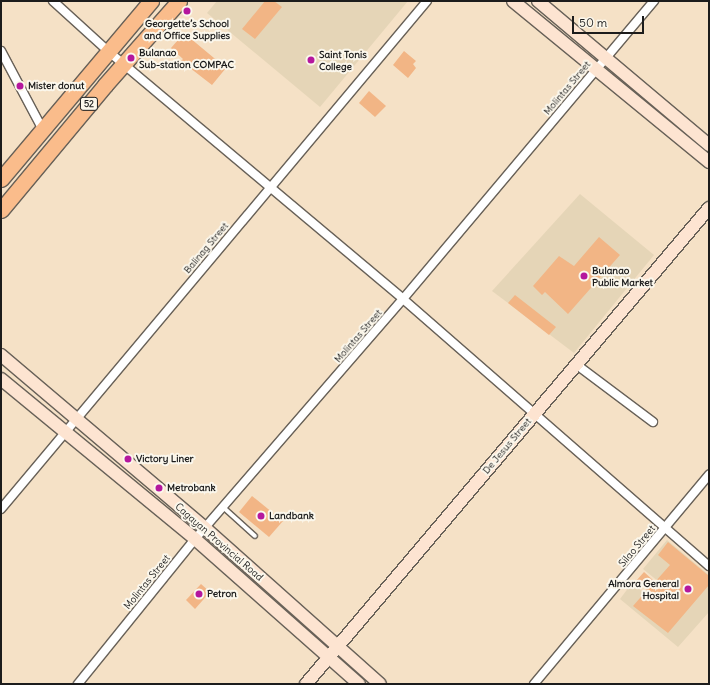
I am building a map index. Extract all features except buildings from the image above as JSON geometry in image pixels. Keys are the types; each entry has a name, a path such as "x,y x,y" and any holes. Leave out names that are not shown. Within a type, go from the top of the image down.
{"highway":[{"name":"52","path":"1,180 151,1"},
{"name":"52","path":"1,210 124,63 179,1"}],"street":[{"path":"54,1 109,52 124,63 403,299 664,529 709,566"},
{"name":"Balinag Street","path":"1,510 427,1"},
{"path":"513,1 594,70 709,162"},
{"path":"538,1 605,59 709,145"},
{"name":"Molintas Street","path":"78,684 195,539 403,299 594,70 654,1"},
{"path":"1,51 43,130"},
{"name":"De Jesus Street","path":"306,684 329,659 709,208"},
{"name":"Cagayan Provincial Road","path":"1,355 76,421 205,528 380,684"},
{"path":"577,365 653,422"},
{"name":"Cagayan Provincial Road","path":"1,379 195,539 359,684"},
{"name":"Silao Street","path":"534,684 709,475"}],"lane":[{"path":"223,507 255,536"}],"shaded area":[{"name":"Saint Tonis College","path":"217,1 408,1 320,107 207,13"},
{"name":"Bulanao Public Market","path":"580,194 654,255 574,353 492,291"},
{"name":"Almora General Hospital","path":"667,540 709,575 709,612 678,647 620,599 632,583 662,608 674,594 643,569"}],"place":[{"name":"Georgette’s School and Office Supplies","path":"187,11"},
{"name":"Bulanao Sub-station COMPAC","path":"131,58"},
{"name":"Saint Tonis College","path":"311,60"},
{"name":"Mister donut","path":"20,86"},
{"name":"Bulanao Public Market","path":"584,276"},
{"name":"Victory Liner","path":"128,459"},
{"name":"Metrobank","path":"159,488"},
{"name":"Landbank","path":"261,516"},
{"name":"Almora General Hospital","path":"688,589"},
{"name":"Petron","path":"199,594"}]}
